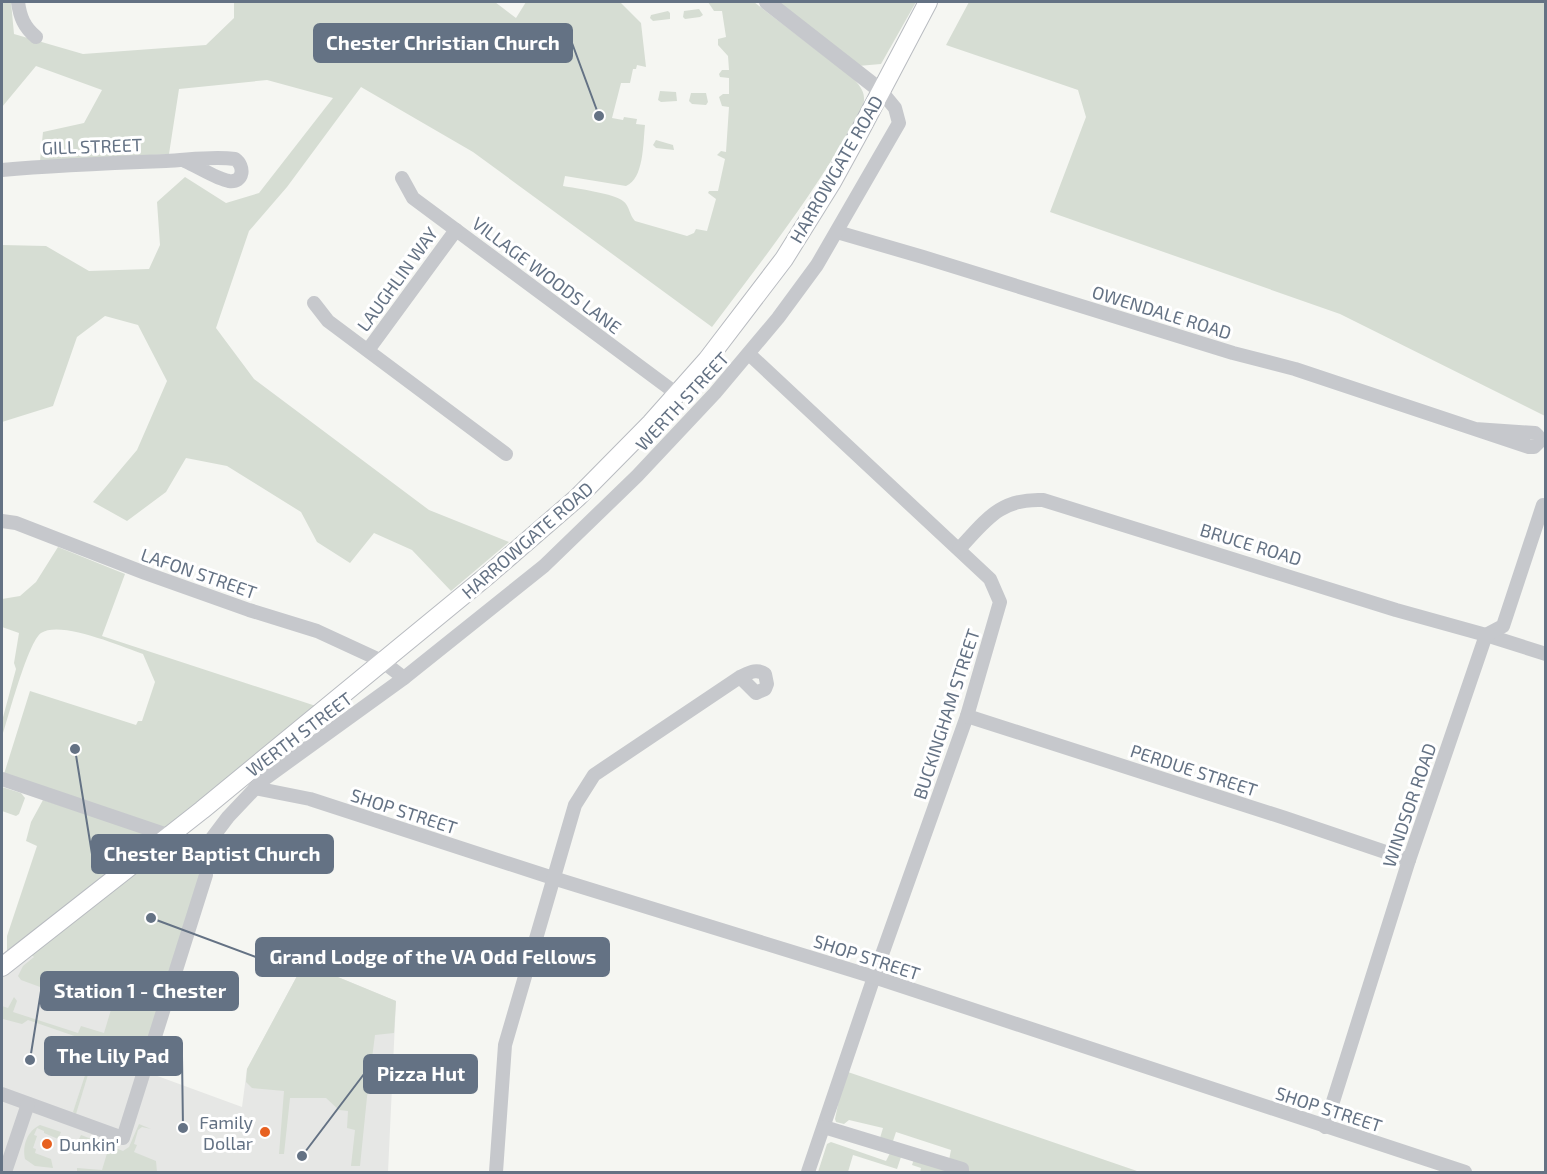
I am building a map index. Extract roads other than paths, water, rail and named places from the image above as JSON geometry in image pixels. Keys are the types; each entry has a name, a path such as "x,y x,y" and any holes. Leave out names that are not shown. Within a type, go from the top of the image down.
{"main road":[{"name":"HARROWGATE ROAD","path":"2,967 170,835 497,568 568,506 614,461 677,394 747,310 784,259 832,182 928,2"}],"street":[{"path":"18,2 23,24 36,37"},
{"path":"767,2 880,91"},
{"name":"WERTH STREET","path":"200,854 228,817 255,788 290,759 404,678 544,566 649,463 749,354 817,265 899,123 895,108 880,91"},
{"name":"GILL STREET","path":"2,170 185,160"},
{"name":"VILLAGE WOODS LANE","path":"402,178 413,198 677,394"},
{"name":"LAUGHLIN WAY","path":"368,350 456,230"},
{"name":"OWENDALE ROAD","path":"837,232 1233,353 1295,369 1476,429"},
{"path":"314,303 328,321 507,454"},
{"name":"BUCKINGHAM STREET","path":"749,354 990,579 1000,602 967,716 874,977 808,1173"},
{"name":"BRUCE ROAD","path":"959,549 1001,508 1015,501 1043,500 1396,610 1486,634 1545,654"},
{"name":"WINDSOR ROAD","path":"1325,1127 1409,860 1486,634 1503,626 1543,505"},
{"name":"LAFON STREET","path":"2,521 16,523 145,573 249,610 317,631 382,662"},
{"path":"382,662 404,678"},
{"path":"496,1173 505,1046 575,806 594,775 740,677"},
{"name":"PERDUE STREET","path":"967,716 1409,860"},
{"path":"2,779 170,835 192,845 206,866 206,875 123,1138 2,1095"},
{"name":"SHOP STREET","path":"255,788 310,799 553,878 874,977 1465,1173"},
{"path":"5,1173 28,1104"},
{"path":"824,1127 962,1171"}],"place":[{"name":"Chester Christian Church","path":"599,116"},
{"name":"Chester Baptist Church","path":"75,749"},
{"name":"Grand Lodge of the VA Odd Fellows","path":"151,918"},
{"name":"Station 1 - Chester","path":"30,1060"},
{"name":"The Lily Pad","path":"183,1128"},
{"name":"Family Dollar","path":"265,1132"},
{"name":"Dunkin'","path":"47,1144"},
{"name":"Pizza Hut","path":"302,1156"}]}
